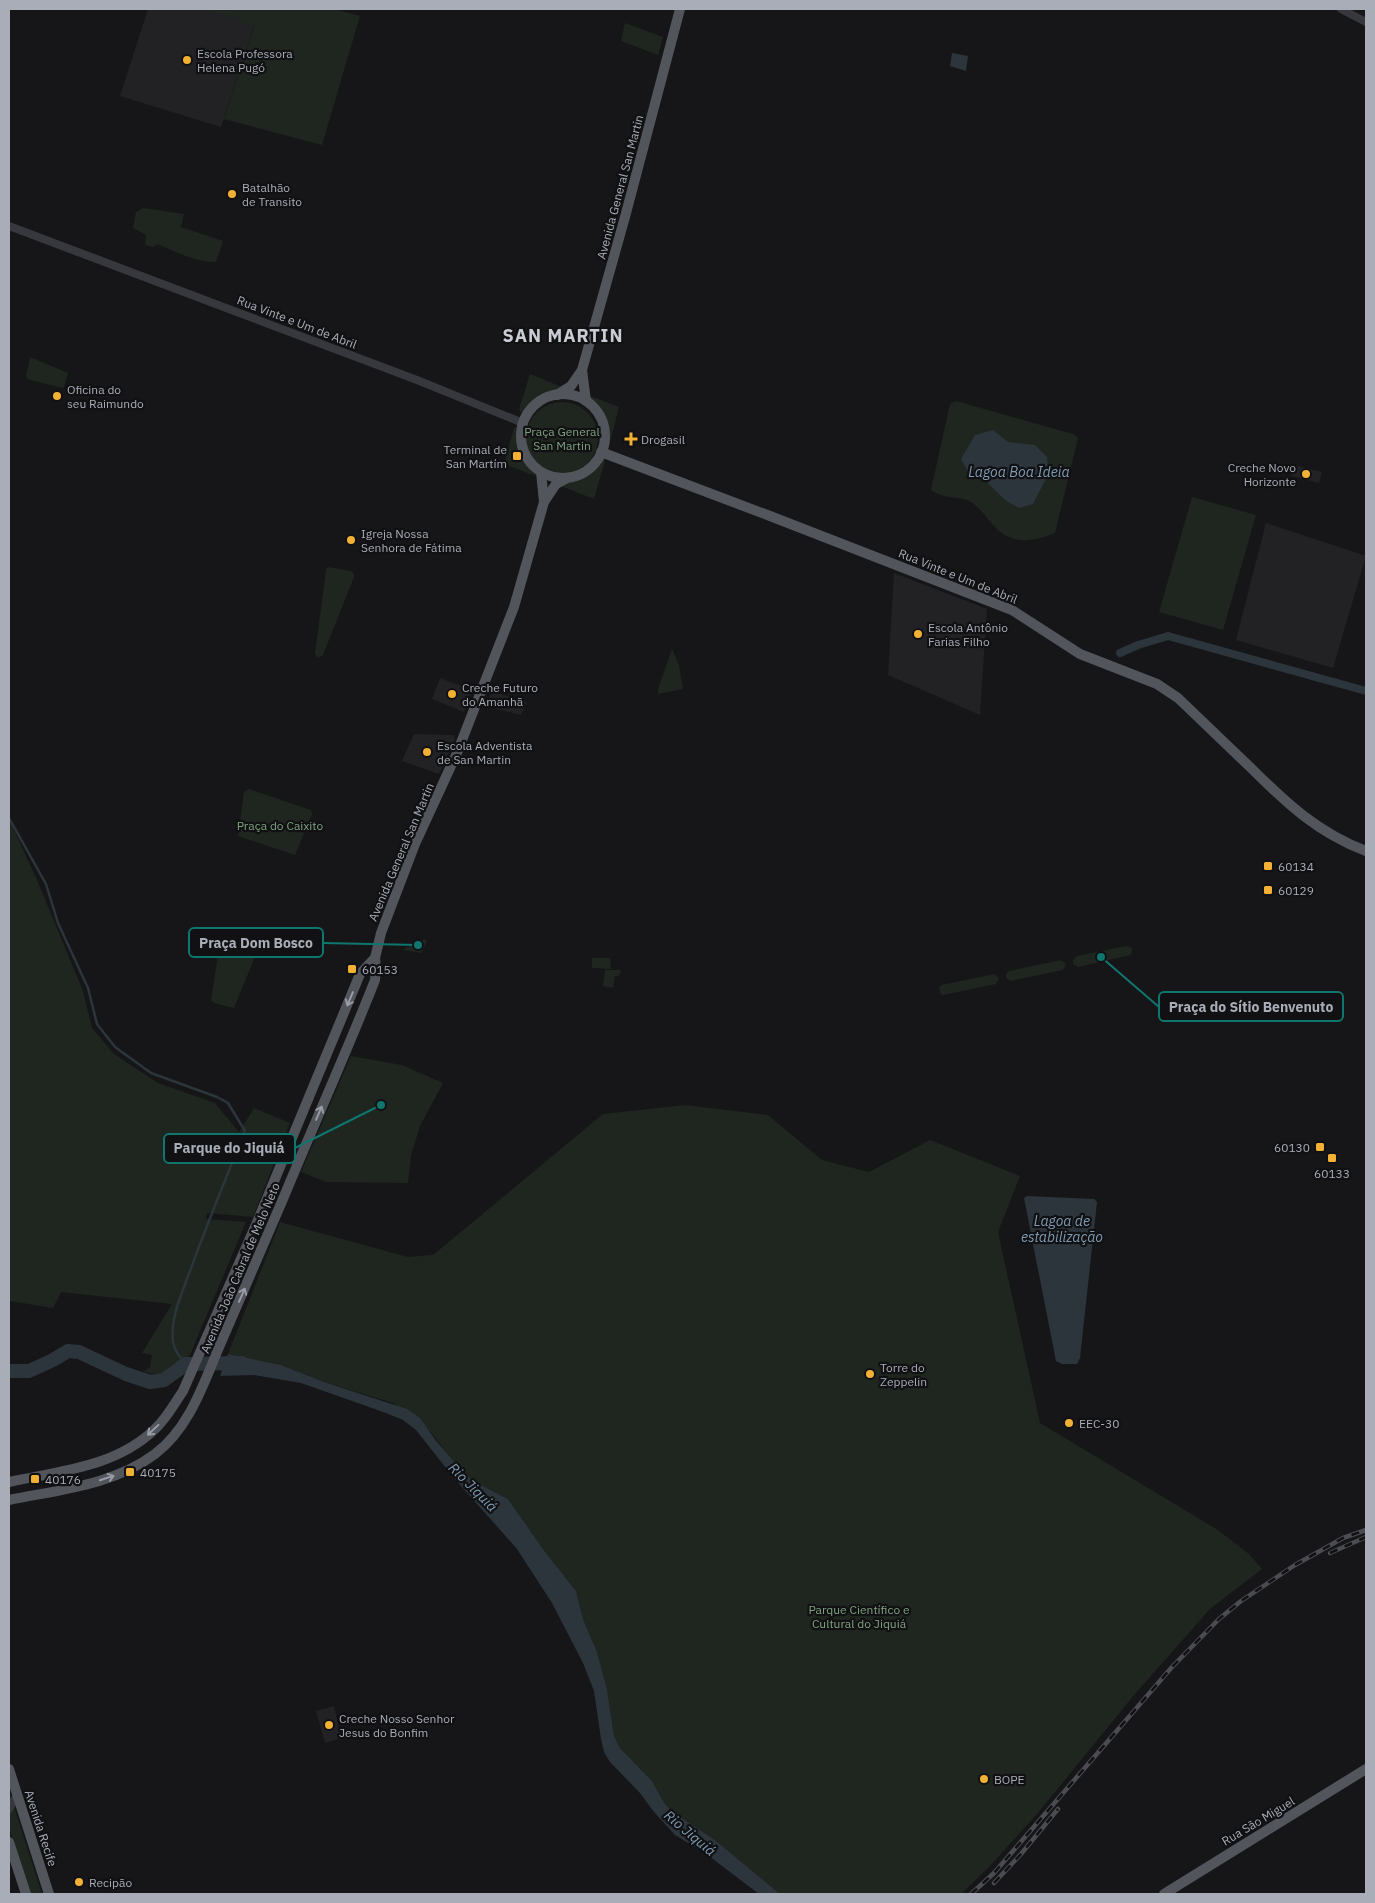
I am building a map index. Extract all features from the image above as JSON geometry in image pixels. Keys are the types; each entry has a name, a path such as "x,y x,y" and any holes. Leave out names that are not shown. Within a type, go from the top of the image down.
{"main road":[{"name":"Avenida General San Martin","path":"557,395 571,386 582,370 680,9"},
{"name":"Avenida General San Martin","path":"582,370 586,401"},
{"path":"557,395 572,395 586,401 593,407 603,424 604,433 601,452 590,468 567,478 554,477 541,472 527,459 521,441 523,423 532,407 548,397 557,395"},
{"name":"Rua Vinte e Um de Abril","path":"601,452 1012,610 1080,654 1157,684 1178,698 1295,811 1325,832 1366,851"},
{"name":"Avenida General San Martin","path":"541,472 544,502"},
{"name":"Avenida General San Martin","path":"375,958 381,933 415,844 457,753 514,607 544,502 556,484 567,478"},
{"name":"Avenida João Cabral de Melo Neto","path":"9,1482 89,1465 111,1458 133,1447 156,1428 170,1411 182,1391 258,1220 360,974 375,958"},
{"name":"Avenida João Cabral de Melo Neto","path":"9,1500 77,1486 123,1472 156,1453 188,1418 256,1265 359,1021 375,980 375,958"},
{"name":"Avenida Recife","path":"9,1769 49,1894"},
{"name":"Rua São Miguel","path":"1164,1894 1366,1769"},
{"path":"9,1842 26,1894"}],"street":[{"path":"1342,9 1366,22"},
{"name":"Rua Vinte e Um de Abril","path":"9,226 408,377 523,423"},
{"path":"9,1809 17,1796"}],"shaded area":[{"name":"Escola Professora Helena Pugó","path":"148,9 202,9 255,24 221,127 120,96"},
{"name":"Creche Novo Horizonte","path":"1294,465 1322,472 1319,483 1291,476"},
{"path":"1266,523 1366,556 1333,668 1236,640"},
{"path":"894,573 987,609 980,715 888,675"},
{"name":"Creche Futuro do Amanhã","path":"440,678 472,690 464,712 432,699"},
{"path":"492,691 527,702 521,715 485,706"},
{"name":"Escola Adventista de San Martin","path":"414,734 453,735 455,739 439,774 402,761"},
{"name":"Creche Nosso Senhor Jesus do Bonfim","path":"334,1706 341,1738 325,1743 316,1711"}],"green space":[{"path":"202,9 334,9 360,16 322,145 224,119 255,25"},
{"path":"625,23 663,37 658,55 621,41"},
{"path":"143,208 184,214 181,227 223,241 216,262 194,258 157,244 153,247 145,245 146,235 133,228 136,212"},
{"path":"30,357 68,373 64,387 27,379"},
{"path":"530,374 562,387 560,390 537,398 521,413 519,409"},
{"path":"588,395 619,407 609,446 605,422 599,410 587,398"},
{"path":"956,401 1073,434 1078,438 1055,533 1033,540 1011,538 998,530 971,502 942,496 931,490 950,404"},
{"name":"Praça General San Martin","path":"562,402 582,408 592,418 598,438 592,458 582,468 562,474 542,468 532,458 526,438 532,418 542,408"},
{"path":"516,427 517,441 522,458 530,470 538,477 504,464 514,428"},
{"path":"602,459 605,461 594,499 558,485 571,482 589,474"},
{"path":"1192,497 1256,515 1223,630 1159,612"},
{"path":"328,567 351,571 354,577 323,655 318,658 315,654 326,570"},
{"path":"672,649 679,665 683,689 658,694 658,689"},
{"name":"Praça do Caixito","path":"249,789 311,810 312,814 295,855 238,836 244,792"},
{"path":"9,819 37,880 83,991 92,1028 114,1054 158,1083 215,1103 239,1132 254,1108 290,1123 253,1217 207,1213 206,1219 246,1222 190,1355 165,1375 143,1372 150,1367 152,1355 142,1353 172,1304 61,1292 53,1308 9,1301"},
{"path":"226,927 258,937 261,942 234,1008 214,1003 211,1000 222,930"},
{"path":"424,939 427,941 421,953 404,950 404,949"},
{"path":"1126,946 1132,948 1131,955 1078,967 1073,964 1073,960 1077,956"},
{"path":"592,958 610,958 611,969 592,968"},
{"path":"1061,960 1066,964 1063,970 1010,981 1006,978 1006,974 1009,971"},
{"path":"605,970 621,970 619,976 615,976 613,988 603,986"},
{"path":"994,974 999,978 996,984 943,995 940,993 939,988 942,985"},
{"path":"351,1056 402,1065 443,1083 420,1126 411,1155 408,1183 326,1182 301,1172"},
{"name":"Parque Científico e Cultural do Jiquiá","path":"685,1105 768,1115 822,1160 869,1172 930,1140 1020,1176 998,1232 1040,1423 1218,1530 1249,1554 1262,1569 1210,1609 1134,1695 1038,1813 990,1866 961,1894 780,1894 715,1840 670,1810 652,1781 620,1748 614,1736 607,1689 597,1652 583,1619 576,1591 543,1549 508,1499 475,1482 465,1474 453,1462 431,1432 393,1403 324,1382 281,1365 228,1354 280,1222 408,1257 433,1255 603,1114"},
{"path":"9,1791 42,1894 30,1894 9,1827"}],"water":[{"path":"952,53 968,56 966,71 950,66"},
{"name":"Lagoa Boa Ideia","path":"993,430 1008,442 1035,445 1047,457 1049,473 1033,504 1019,508 1005,500 988,483 967,470 961,459 975,435"},
{"name":"Lagoa de estabilização","path":"1027,1196 1094,1199 1097,1202 1080,1358 1077,1364 1062,1364 1056,1361 1024,1198"},
{"name":"Rio Jiquiá","path":"228,1354 281,1365 324,1382 407,1409 420,1418 437,1442 465,1474 475,1482 508,1499 543,1549 576,1591 583,1619 597,1652 607,1689 614,1736 620,1748 652,1781 670,1810 715,1840 780,1894 759,1894 705,1853 675,1835 640,1793 610,1762 604,1752 601,1739 594,1691 583,1663 552,1603 517,1549 454,1478 416,1430 403,1420 386,1413 301,1383 254,1375 220,1376"}],"waterway":[{"path":"1120,653 1138,645 1168,636 1366,691"},
{"path":"9,818 46,884 58,923 88,988 97,1024 115,1047 151,1073 217,1097 228,1103 245,1131 203,1236 175,1315 173,1342 176,1352 186,1364"},
{"name":"Rio Jiquiá","path":"9,1371 29,1371 68,1351 79,1352 126,1374 150,1382 164,1380 186,1364 242,1363"}],"railway":[{"path":"971,1894 994,1873 1172,1667 1219,1619 1241,1601 1295,1565 1343,1538 1366,1530"},
{"path":"1330,1553 1366,1537"},
{"path":"994,1883 1058,1809"}],"place":[{"name":"Escola Professora Helena Pugó","path":"187,60"},
{"name":"Batalhão de Transito","path":"232,194"},
{"name":"Oficina do seu Raimundo","path":"57,396"},
{"name":"Drogasil","path":"631,439"},
{"name":"Terminal de San Martím","path":"517,456"},
{"name":"Creche Novo Horizonte","path":"1306,474"},
{"name":"Igreja Nossa Senhora de Fátima","path":"351,540"},
{"name":"Escola Antônio Farias Filho","path":"918,634"},
{"name":"Creche Futuro do Amanhã","path":"452,694"},
{"name":"Escola Adventista de San Martin","path":"427,752"},
{"name":"60134","path":"1268,866"},
{"name":"60129","path":"1268,890"},
{"name":"Praça Dom Bosco","path":"418,945"},
{"name":"Praça do Sítio Benvenuto","path":"1101,957"},
{"name":"60153","path":"352,969"},
{"name":"Parque do Jiquiá","path":"381,1105"},
{"name":"60130","path":"1320,1147"},
{"name":"60133","path":"1332,1158"},
{"name":"Torre do Zeppelin","path":"870,1374"},
{"name":"EEC-30","path":"1069,1423"},
{"name":"40175","path":"130,1472"},
{"name":"40176","path":"35,1479"},
{"name":"Creche Nosso Senhor Jesus do Bonfim","path":"329,1725"},
{"name":"BOPE","path":"984,1779"},
{"name":"Recipão","path":"79,1882"}],"district":[{"name":"SAN MARTIN","path":"563,335"}]}
